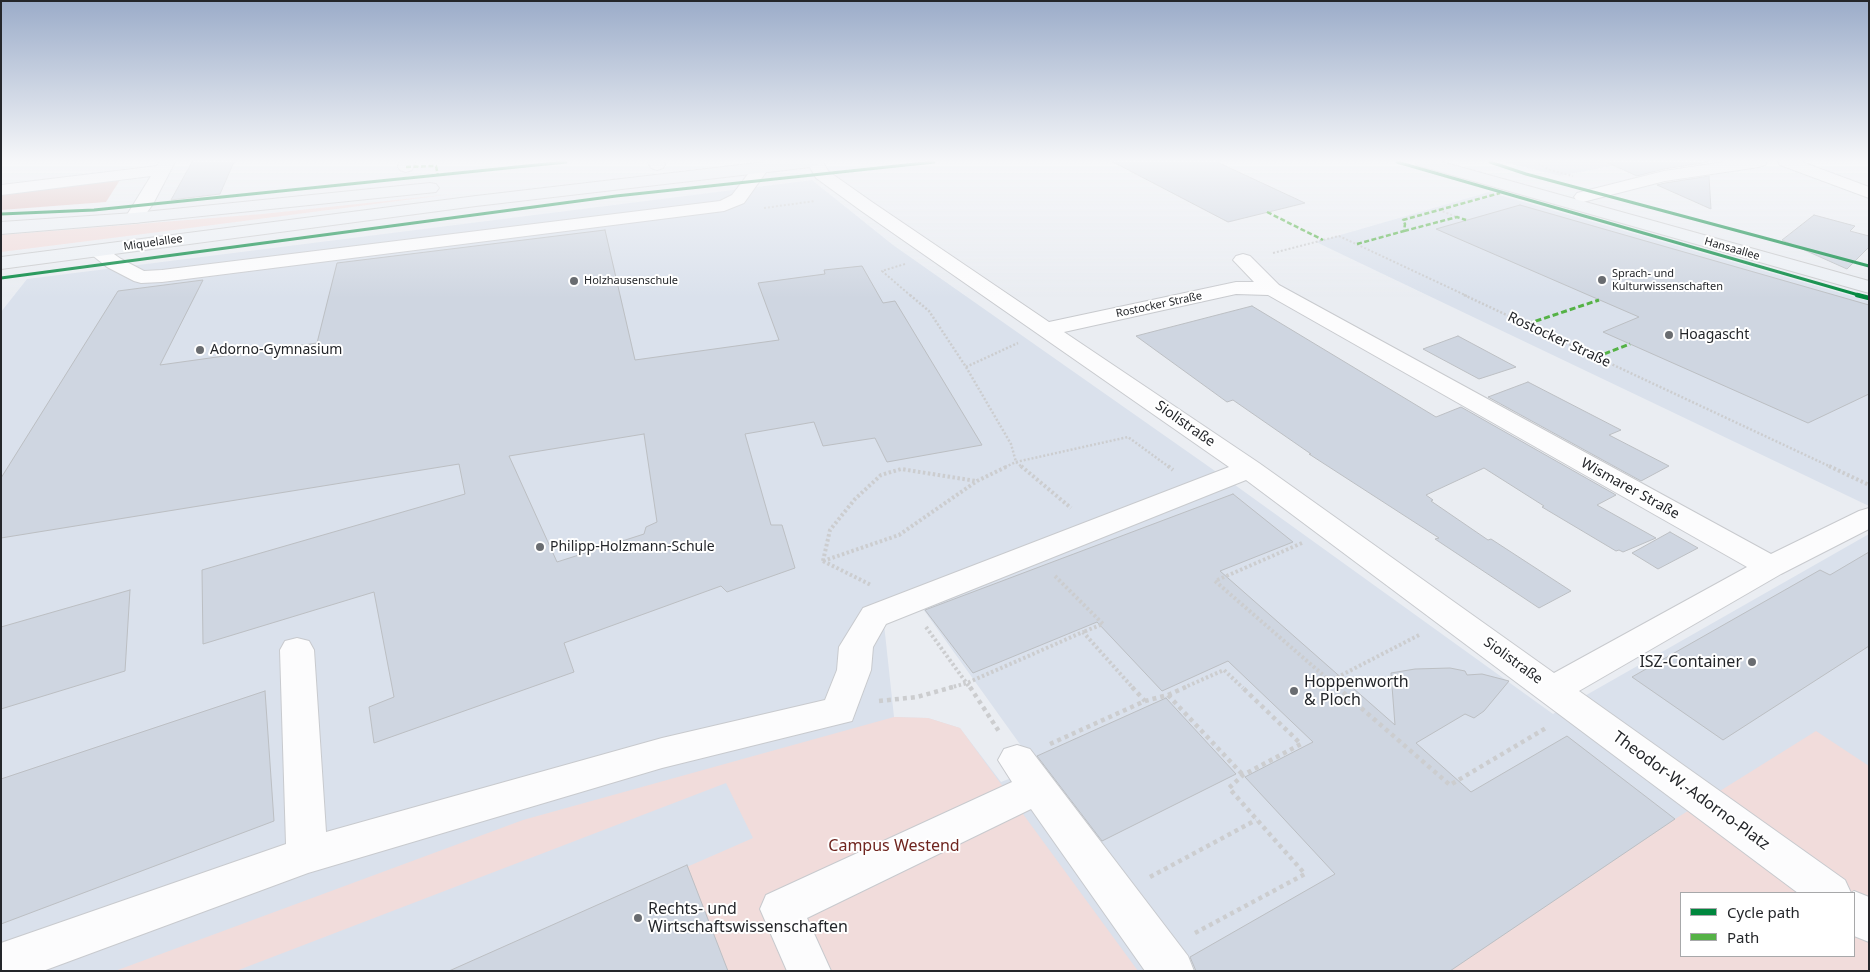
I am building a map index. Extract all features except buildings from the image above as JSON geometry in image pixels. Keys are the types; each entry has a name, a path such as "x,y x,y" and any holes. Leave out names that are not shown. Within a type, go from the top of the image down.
{"main road":[{"name":"Miquelallee","path":"1,228 134,218 237,207"},
{"name":"Miquelallee","path":"1,263 428,207"},
{"name":"Hansaallee","path":"1585,207 1869,287"},
{"name":"Hansaallee","path":"1621,207 1869,276"}],"street":[{"path":"134,218 142,207"},
{"path":"97,251 114,263 142,277 162,276 713,207"},
{"name":"Siolistraße","path":"868,207 1249,469 1566,700"},
{"path":"1243,260 1272,290"},
{"name":"Rostocker Straße","path":"1040,324 1236,288 1272,290"},
{"name":"Wismarer Straße","path":"1272,290 1770,567"},
{"path":"1,965 307,855 662,753 839,711 854,670 856,648 874,616 1249,469"},
{"path":"1566,700 1770,567 1869,517"},
{"path":"297,650 307,855"},
{"name":"Theodor-W.-Adorno-Platz","path":"1566,700 1829,892"},
{"path":"809,971 781,909 1028,774 1166,962"},
{"path":"1855,912 1869,922"}],"path":[{"path":"1439,210 1456,217"},
{"path":"939,255 882,271 928,312 966,367 1011,444 1016,462 1096,529"},
{"path":"966,367 1031,336 1040,324"},
{"path":"823,561 899,535 976,481 1016,462 1128,437 1198,488"},
{"path":"823,561 830,530 854,499 881,475 901,469 976,481"},
{"path":"1332,530 1215,581 1450,785 1566,700"},
{"path":"839,711 873,701 917,697 967,683 1103,624 1033,553"},
{"path":"823,561 908,603 967,683 1028,774 1145,701 1168,695 1224,670 1301,744 1243,774 1229,788 1305,874 1166,962"},
{"path":"1330,681 1454,618"},
{"path":"1083,632 1145,701"},
{"path":"1168,695 1243,774"},
{"path":"1117,895 1256,820"}],"shaded area":[{"path":"1,207 36,207 1,210"},
{"path":"595,207 846,207 893,245 1235,485 1553,714 1869,534 1869,971 1,971 1,312 27,279","holes":["923,609 1037,768 1001,782 960,728 928,718 894,717 884,624"]},
{"path":"1436,207 1543,207 1869,301 1869,506 1316,242"}],"green space":[{"path":"325,207 348,207 1,252 1,235"},
{"name":"Campus Westend","path":"894,717 928,718 960,728 1138,971 449,971 753,838 726,783 236,971 115,971 523,820"},
{"path":"1816,731 1869,766 1869,971 1450,971 1675,819"}],"marked path":[{"path":"1357,244 1404,231 1405,224 1403,220 1448,207"},
{"path":"1267,212 1323,240"},
{"path":"1404,231 1457,217 1466,220"},
{"path":"1527,324 1599,300"},
{"path":"1596,357 1630,344"}],"cycle path":[{"path":"1,214 120,207"},
{"path":"1,278 531,207"},
{"path":"1554,207 1869,298"},
{"path":"1650,207 1869,266"}],"place":[{"name":"Sprach- und Kulturwissenschaften","path":"1602,280"},
{"name":"Holzhausenschule","path":"574,281"},
{"name":"Hoagascht","path":"1669,335"},
{"name":"Adorno-Gymnasium","path":"200,350"},
{"name":"Philipp-Holzmann-Schule","path":"540,547"},
{"name":"ISZ-Container","path":"1752,662"},
{"name":"Hoppenworth & Ploch","path":"1294,691"},
{"name":"Rechts- und Wirtschaftswissenschaften","path":"638,918"}]}
